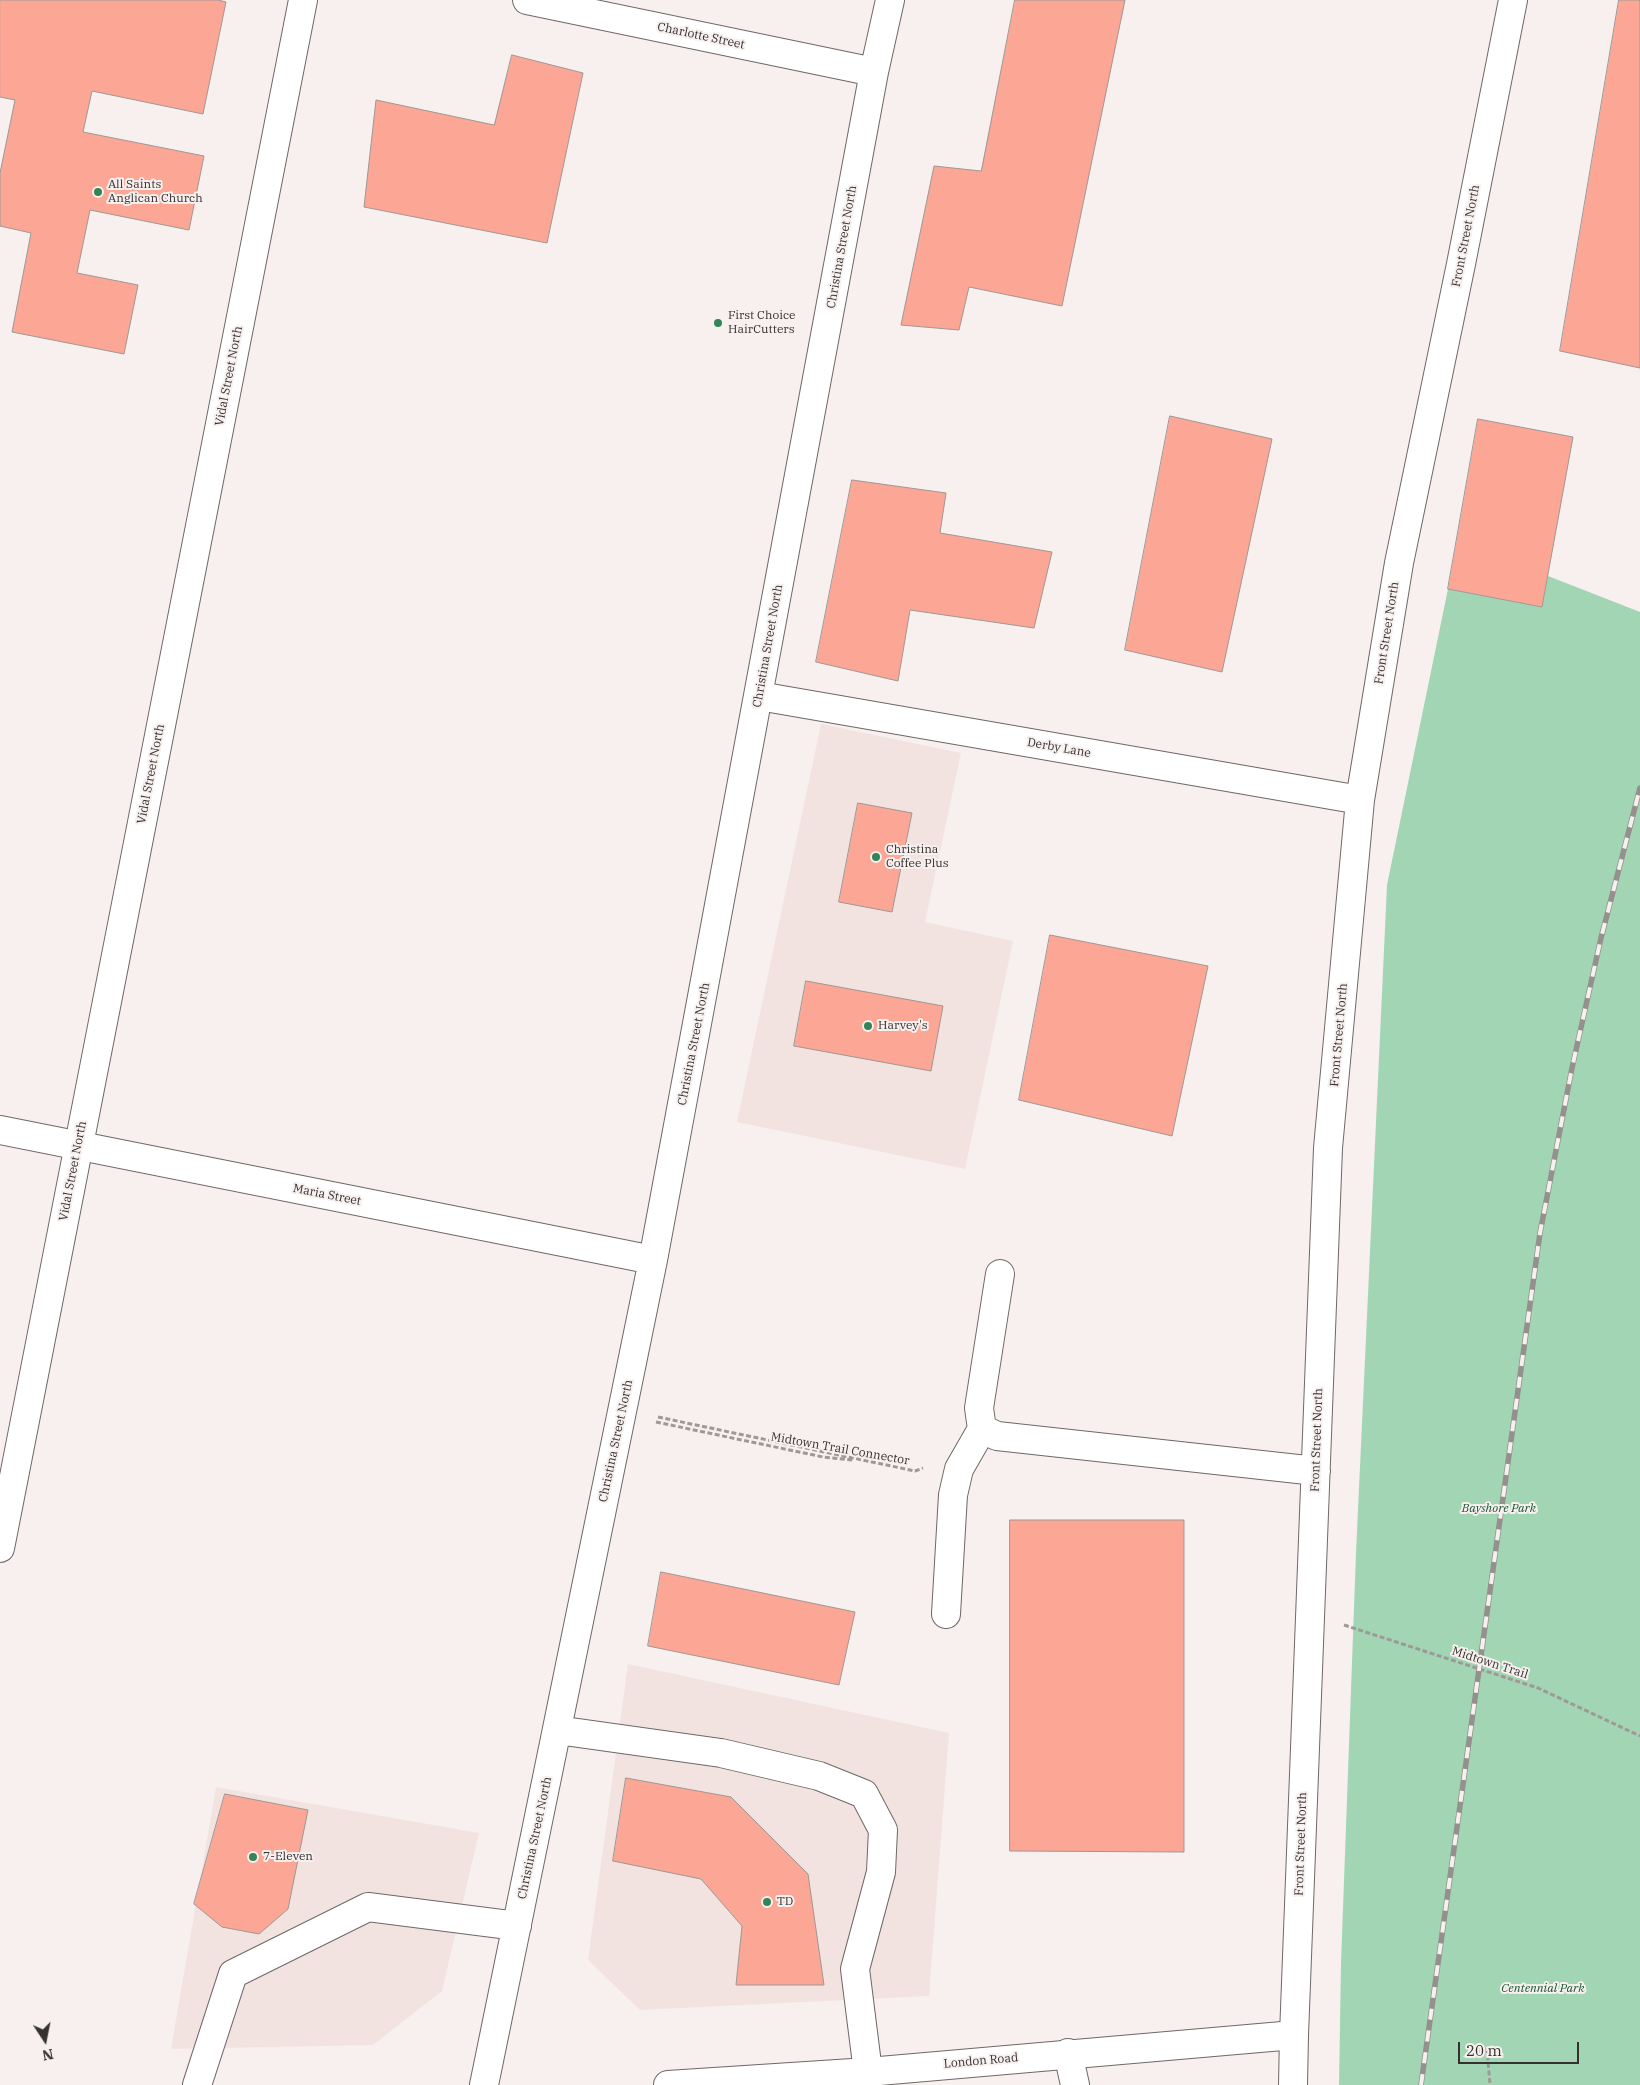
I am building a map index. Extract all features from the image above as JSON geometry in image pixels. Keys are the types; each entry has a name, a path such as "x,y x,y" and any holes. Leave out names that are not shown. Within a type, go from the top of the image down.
{"street":[{"name":"Vidal Street North","path":"0,1548 303,0"},
{"name":"Charlotte Street","path":"527,0 874,72"},
{"name":"Christina Street North","path":"484,2085 653,1260 874,72 890,0"},
{"name":"Front Street North","path":"1293,2085 1328,1148 1360,800 1399,563 1513,0"},
{"name":"Derby Lane","path":"759,696 1360,800"},
{"name":"Maria Street","path":"0,1130 653,1260"},
{"path":"946,1614 953,1495 959,1469 982,1429 979,1408 1000,1274"},
{"path":"982,1429 997,1436 1316,1471"},
{"path":"557,1730 721,1753 819,1776 864,1794 883,1830 881,1872 855,1969 867,2079"},
{"path":"197,2085 233,1974 368,1907 517,1926"},
{"name":"London Road","path":"668,2085 867,2079 1068,2053 1294,2034"},
{"path":"1068,2053 1076,2085"}],"path":[{"name":"Midtown Trail Connector","path":"621,1415 823,1457 882,1463 914,1471 922,1466"},
{"name":"Midtown Trail","path":"1337,1623 1538,1688 1640,1736"},
{"path":"1487,2048 1490,2085"}],"shaded area":[{"path":"821,724 961,753 925,922 1013,941 965,1169 737,1122"},
{"path":"628,1664 949,1733 929,1996 640,2010 588,1960"},
{"path":"216,1787 479,1833 442,1991 373,2045 171,2049"}],"green space":[{"name":"Bayshore Park","path":"1548,576 1640,612 1640,2085 1339,2085 1341,1963 1356,1553 1387,885 1448,589 1542,607"}],"building":[{"name":"All Saints Anglican Church","path":"0,0 218,0 226,2 203,114 92,91 83,132 204,156 189,230 90,210 77,273 138,285 124,354 12,332 31,233 0,226 0,173 15,100 0,97"},
{"path":"1015,0 1125,0 1062,306 969,287 959,330 901,325 934,166 981,171"},
{"path":"1619,0 1640,0 1640,368 1560,351"},
{"path":"512,55 583,73 547,243 364,207 376,100 494,125"},
{"path":"1170,416 1272,439 1222,672 1125,650"},
{"path":"1478,419 1573,437 1542,607 1448,589"},
{"path":"852,480 946,493 940,533 1052,552 1034,628 910,610 898,681 816,662"},
{"name":"Christina Coffee Plus","path":"858,803 912,813 892,912 839,902"},
{"path":"1050,935 1208,966 1172,1136 1019,1100"},
{"name":"Harvey's","path":"806,981 943,1006 931,1071 794,1046"},
{"path":"1010,1520 1184,1520 1184,1852 1010,1851"},
{"path":"661,1572 855,1612 839,1685 648,1646"},
{"name":"TD","path":"626,1778 731,1797 808,1874 824,1985 736,1985 742,1926 701,1879 613,1861"},
{"name":"7-Eleven","path":"225,1794 308,1810 288,1909 259,1934 222,1927 194,1904"}],"railway":[{"path":"1421,2085 1540,1233 1572,1068 1601,938 1640,788"}],"place":[{"name":"All Saints Anglican Church","path":"98,192"},
{"name":"First Choice HairCutters","path":"718,323"},
{"name":"Christina Coffee Plus","path":"876,857"},
{"name":"Harvey's","path":"868,1026"},
{"name":"7-Eleven","path":"253,1857"},
{"name":"TD","path":"767,1902"}],"park label":[{"name":"Centennial Park","path":"1543,1989"}]}
